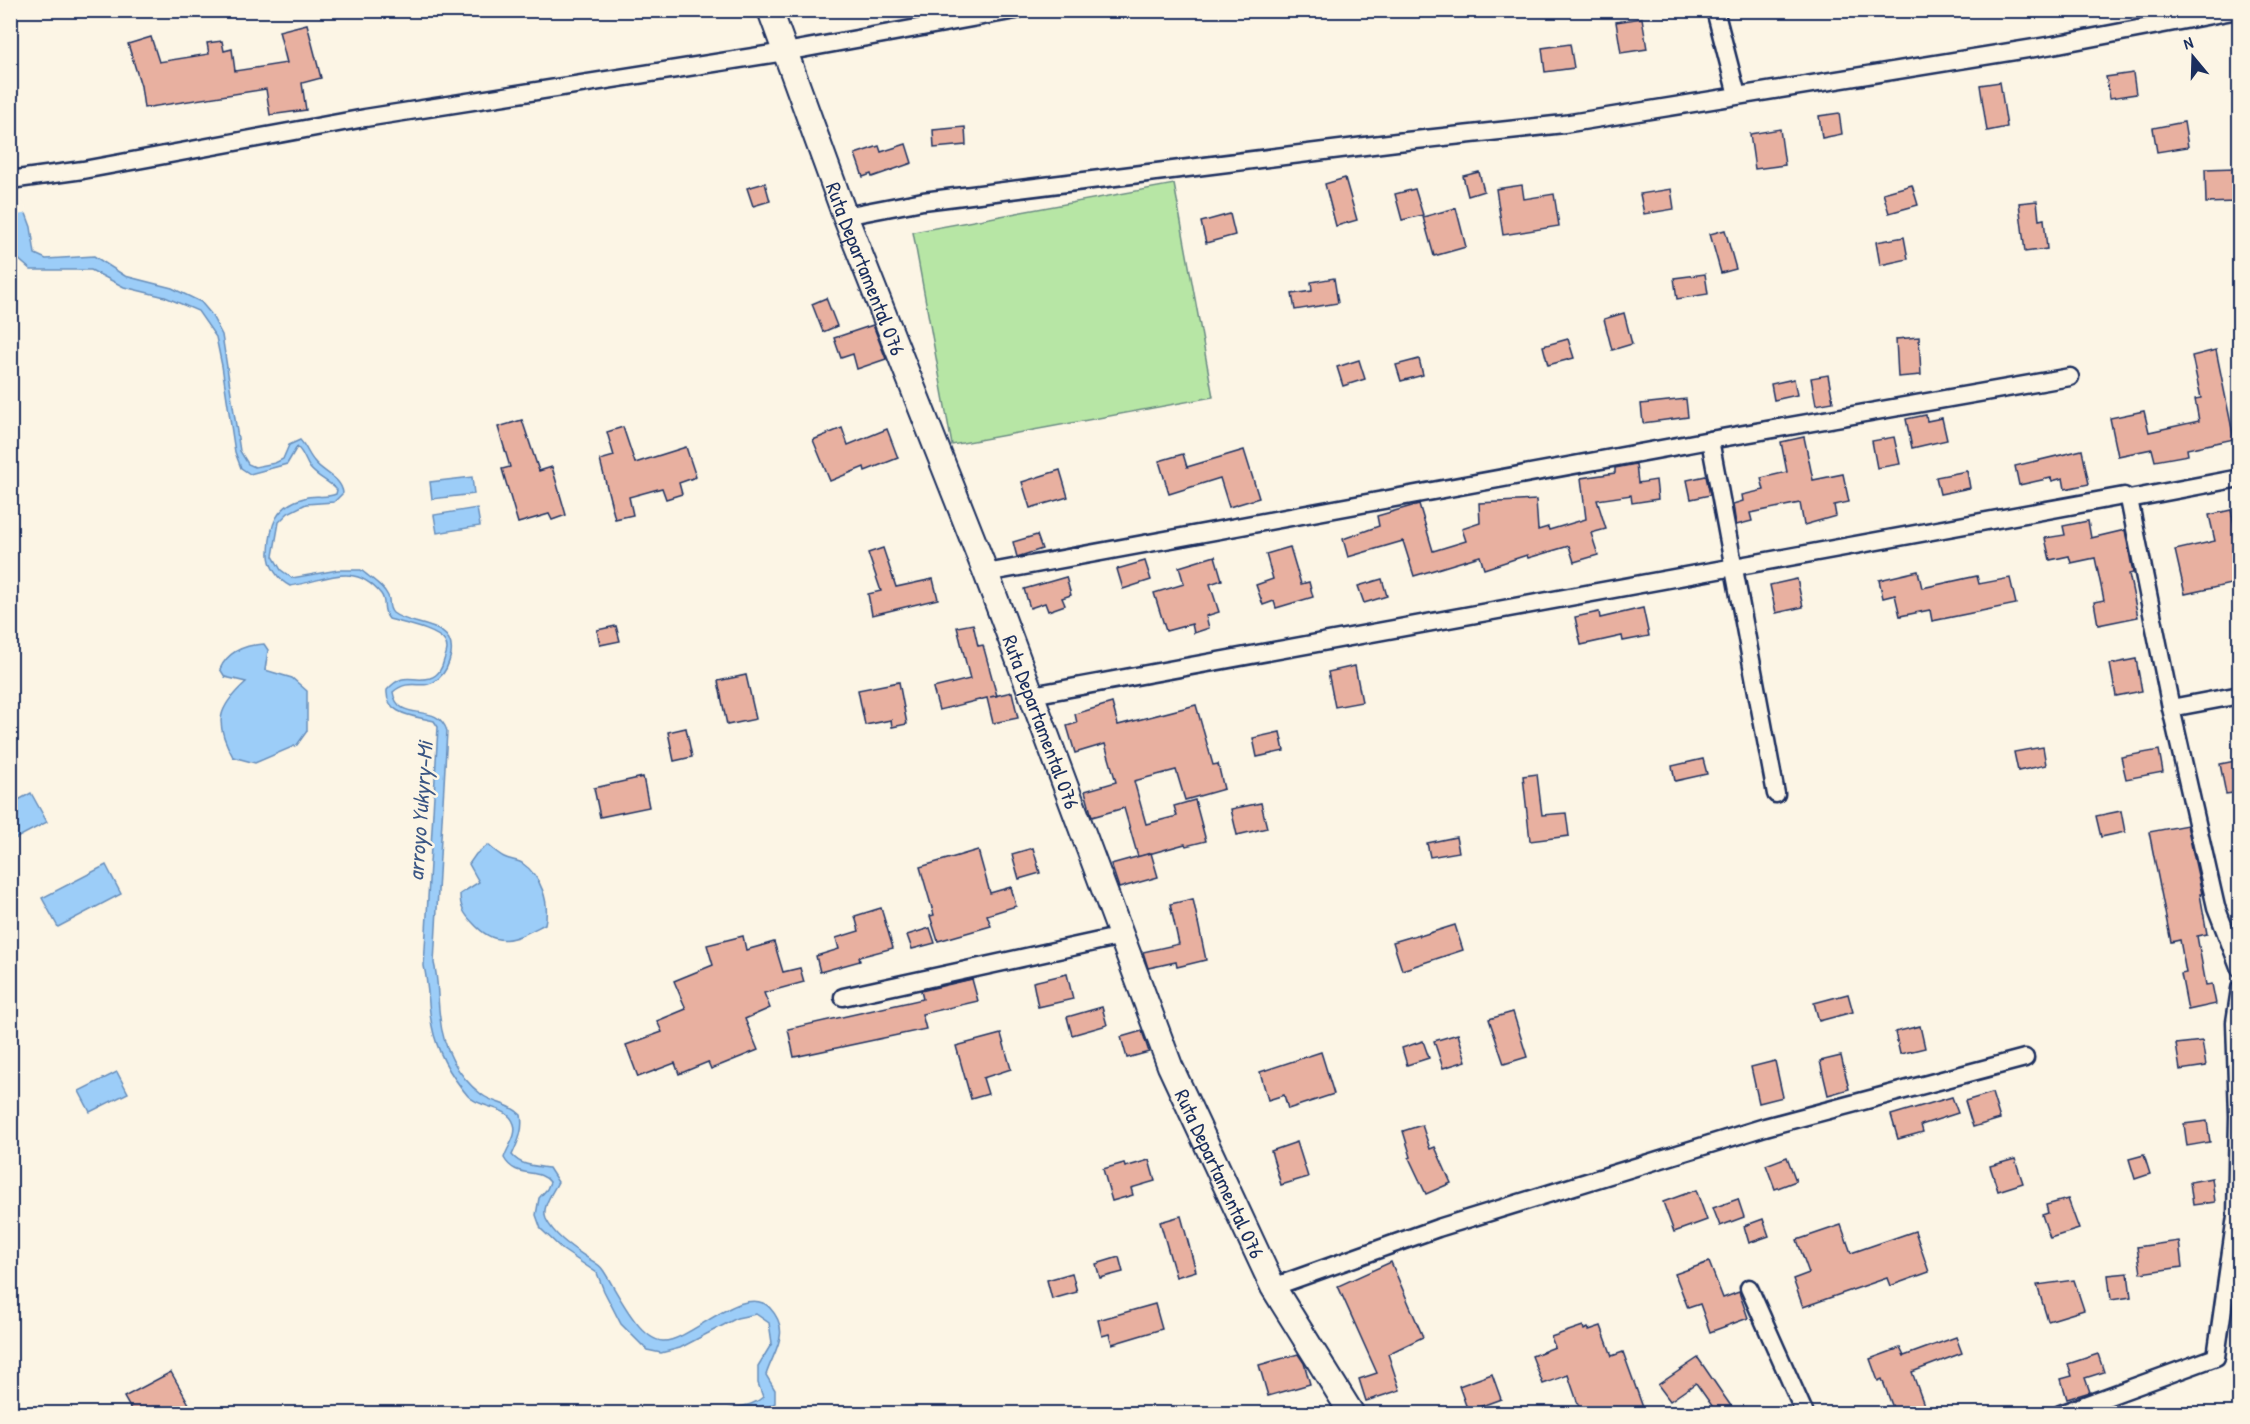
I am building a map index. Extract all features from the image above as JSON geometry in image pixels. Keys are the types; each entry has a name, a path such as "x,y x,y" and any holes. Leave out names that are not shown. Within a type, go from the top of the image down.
{"main road":[{"name":"Ruta Departamental 076","path":"770,10 845,216 986,573 1170,1066 1273,1287 1352,1413"}],"street":[{"path":"10,180 83,170 365,118 785,52 1016,10"},
{"path":"1715,10 1737,95"},
{"path":"845,216 922,201 1397,142 1564,124 2053,45 2238,10"},
{"path":"986,573 1710,440 2070,377"},
{"path":"1710,440 1776,794"},
{"path":"1032,695 2124,496 2129,498 2240,477"},
{"path":"2129,498 2171,708 2216,907 2240,969"},
{"path":"2171,708 2240,695"},
{"path":"2216,907 2237,933 2240,933"},
{"path":"843,997 1122,936"},
{"path":"2060,1413 2216,1358 2236,1216 2238,1116 2235,1022 2240,988"},
{"path":"1273,1287 1438,1228 1765,1127 2025,1058"},
{"path":"1749,1288 1804,1413"}],"green space":[{"path":"1174,184 1213,397 952,445 913,232"}],"water":[{"path":"11,202 24,208 31,227 35,254 46,259 94,256 125,276 172,288 201,302 211,314 222,335 240,451 248,464 255,467 275,463 283,459 289,445 300,440 318,465 339,483 343,493 334,502 306,504 288,513 279,522 273,556 281,570 292,578 338,570 361,570 386,592 393,613 439,630 451,643 447,668 441,676 428,684 406,685 393,692 396,702 402,708 435,716 447,731 434,963 444,1040 458,1070 472,1087 521,1115 521,1131 512,1155 524,1163 549,1168 558,1182 546,1205 546,1219 565,1242 602,1268 628,1312 645,1332 663,1341 674,1339 732,1307 747,1302 759,1302 770,1308 780,1325 781,1333 766,1375 775,1390 775,1403 758,1414 719,1413 753,1403 763,1397 758,1383 758,1366 772,1343 769,1323 756,1314 737,1318 680,1348 661,1353 647,1350 621,1324 597,1273 563,1250 541,1229 536,1215 539,1198 550,1182 540,1175 515,1169 504,1158 515,1133 511,1118 506,1113 479,1103 468,1096 450,1072 437,1045 424,966 438,727 434,721 397,710 388,699 387,690 399,680 424,679 436,675 446,653 445,642 436,634 389,619 381,594 371,584 360,578 338,575 290,586 282,580 272,567 269,557 271,534 276,518 286,506 294,502 308,497 336,494 337,490 313,471 297,447 287,464 250,474 241,468 235,452 216,337 198,311 165,297 124,287 91,270 31,270 16,257 11,242"},
{"path":"472,477 474,494 432,499 430,482"},
{"path":"477,508 480,526 437,533 434,515"},
{"path":"264,644 268,650 265,670 292,678 307,691 307,731 297,745 255,763 233,757 223,735 221,725 224,708 236,691 246,682 225,677 220,669 232,653 250,646"},
{"path":"31,793 47,822 11,841 11,804"},
{"path":"488,845 504,857 529,868 539,882 545,898 545,924 517,937 499,939 482,932 467,916 462,907 460,894 479,882 469,864 476,854"},
{"path":"106,865 121,894 58,927 42,898"},
{"path":"117,1072 128,1093 90,1112 79,1091"}],"pier":[{"path":"20,198 29,213 11,216 10,199"}],"building":[{"path":"1642,18 1647,49 1621,53 1616,22"},
{"path":"307,24 321,78 302,83 306,110 270,115 266,89 144,108 141,86 128,44 151,37 159,62 209,54 207,43 222,41 224,51 232,49 235,71 287,63 279,31"},
{"path":"1570,44 1574,68 1545,72 1542,48"},
{"path":"2133,73 2136,94 2110,98 2106,77"},
{"path":"2000,82 2007,127 1987,131 1980,85"},
{"path":"1839,113 1842,134 1822,138 1819,116"},
{"path":"2184,122 2188,147 2157,152 2153,128"},
{"path":"965,127 966,145 934,148 933,130"},
{"path":"1780,129 1785,165 1755,169 1750,134"},
{"path":"906,144 912,163 872,177 871,174 863,177 855,154 879,146 881,152"},
{"path":"2235,168 2235,202 2206,203 2205,169"},
{"path":"1479,172 1484,191 1468,196 1463,176"},
{"path":"1345,178 1357,220 1336,226 1325,184"},
{"path":"765,183 770,201 753,206 747,188"},
{"path":"1522,185 1524,199 1554,194 1559,226 1503,235 1496,189"},
{"path":"1912,185 1918,205 1889,213 1883,193"},
{"path":"1415,189 1423,215 1402,220 1395,194"},
{"path":"1671,189 1674,209 1644,214 1640,194"},
{"path":"2037,201 2039,220 2044,219 2047,249 2025,252 2019,203"},
{"path":"1456,208 1466,247 1434,256 1423,217"},
{"path":"1230,214 1235,235 1206,243 1201,222"},
{"path":"1725,230 1736,269 1721,273 1710,234"},
{"path":"1904,237 1908,259 1880,265 1876,242"},
{"path":"1705,274 1708,294 1677,299 1674,278"},
{"path":"1334,278 1338,303 1295,310 1292,294 1312,291 1311,282"},
{"path":"826,298 837,326 823,332 812,304"},
{"path":"1624,313 1632,344 1612,350 1604,319"},
{"path":"873,325 886,359 857,369 853,354 841,358 834,338"},
{"path":"1919,337 1921,375 1898,377 1896,339"},
{"path":"1568,339 1574,358 1548,365 1543,346"},
{"path":"2216,350 2234,439 2187,449 2188,455 2155,461 2152,449 2118,456 2110,418 2144,411 2149,432 2199,421 2195,399 2201,398 2192,356"},
{"path":"1419,359 1423,375 1401,381 1396,365"},
{"path":"1359,360 1365,379 1343,386 1337,367"},
{"path":"1828,375 1833,402 1816,405 1811,378"},
{"path":"1794,379 1797,395 1774,400 1771,384"},
{"path":"1686,399 1688,417 1643,423 1641,404"},
{"path":"1926,415 1927,421 1942,418 1947,440 1912,448 1906,419"},
{"path":"522,420 539,471 552,467 566,515 552,520 549,514 518,523 502,469 510,467 498,427"},
{"path":"623,427 635,463 686,447 696,477 679,483 682,494 666,499 662,488 629,497 633,515 615,519 600,460 614,456 607,432"},
{"path":"842,428 848,445 887,429 898,458 865,471 864,467 830,481 813,440"},
{"path":"1804,437 1813,480 1843,474 1849,502 1834,505 1836,516 1804,525 1800,503 1750,513 1752,521 1736,525 1733,504 1743,501 1742,495 1764,490 1761,478 1787,472 1781,442"},
{"path":"1894,437 1900,464 1877,468 1872,441"},
{"path":"1244,450 1259,498 1229,507 1220,478 1169,494 1159,461 1183,454 1187,467"},
{"path":"2082,450 2089,484 2065,489 2063,478 2052,481 2051,478 2019,485 2015,466"},
{"path":"1636,464 1638,483 1656,480 1658,499 1632,503 1631,495 1597,500 1606,529 1591,533 1598,555 1574,562 1569,546 1528,558 1527,555 1484,569 1480,556 1414,576 1403,541 1348,557 1343,539 1379,526 1377,516 1419,504 1433,551 1466,541 1462,529 1480,523 1479,503 1536,500 1538,530 1548,527 1549,530 1586,519 1581,478 1615,473 1615,468"},
{"path":"1060,470 1068,497 1030,508 1022,482"},
{"path":"1967,471 1970,488 1940,494 1936,477"},
{"path":"1706,476 1710,495 1691,499 1687,480"},
{"path":"2231,510 2237,539 2240,539 2240,582 2185,594 2175,550 2215,541 2209,515"},
{"path":"2088,521 2091,538 2125,530 2133,573 2129,574 2138,617 2098,625 2094,602 2104,600 2095,558 2071,563 2069,556 2050,560 2045,538 2065,535 2063,526"},
{"path":"1037,535 1042,549 1017,557 1013,542"},
{"path":"1290,547 1301,584 1309,582 1313,597 1276,608 1274,601 1263,605 1256,585 1273,579 1266,554"},
{"path":"883,548 896,587 933,579 938,599 872,615 868,594 881,591 868,553"},
{"path":"1215,556 1222,580 1210,584 1219,612 1206,616 1209,628 1194,633 1192,624 1166,631 1154,593 1184,584 1179,567"},
{"path":"1145,561 1151,580 1123,589 1117,569"},
{"path":"1918,571 1922,588 1977,576 1979,584 2010,578 2016,604 1932,621 1930,610 1900,616 1895,595 1883,598 1879,580"},
{"path":"1066,577 1071,595 1062,598 1065,605 1048,611 1045,603 1030,608 1024,589"},
{"path":"1382,579 1387,596 1364,603 1358,586"},
{"path":"1797,579 1803,607 1776,613 1770,585"},
{"path":"1643,608 1649,636 1623,641 1622,636 1581,645 1575,617 1599,612 1600,618"},
{"path":"973,624 978,646 983,645 997,695 1012,692 1018,718 993,723 987,698 939,710 933,688 970,679 957,627"},
{"path":"616,626 620,641 600,645 597,630"},
{"path":"2136,659 2142,691 2116,696 2110,664"},
{"path":"1355,666 1362,702 1335,707 1328,672"},
{"path":"746,675 756,719 727,725 718,681"},
{"path":"899,682 907,724 892,727 891,720 865,725 858,690"},
{"path":"1112,703 1118,725 1196,705 1213,765 1218,764 1224,789 1185,800 1176,770 1134,781 1146,824 1177,816 1174,806 1195,800 1206,841 1186,846 1185,844 1138,857 1124,808 1092,817 1085,791 1116,782 1105,744 1075,753 1067,726 1077,723 1075,714"},
{"path":"686,728 692,757 674,761 668,732"},
{"path":"1280,732 1284,751 1257,757 1253,738"},
{"path":"2043,747 2046,765 2018,771 2014,752"},
{"path":"2159,750 2163,772 2126,779 2121,757"},
{"path":"1703,759 1707,774 1675,781 1672,766"},
{"path":"2240,760 2240,792 2226,794 2220,764"},
{"path":"1537,774 1542,815 1566,813 1569,836 1530,841 1523,776"},
{"path":"643,777 649,807 600,817 594,788"},
{"path":"1261,803 1267,828 1237,835 1231,809"},
{"path":"2121,811 2125,832 2101,837 2096,816"},
{"path":"2187,825 2202,894 2200,894 2207,934 2197,936 2206,985 2212,984 2216,1004 2188,1010 2181,974 2186,973 2180,940 2171,942 2149,832"},
{"path":"1456,837 1459,852 1430,857 1427,843"},
{"path":"1033,848 1040,873 1019,879 1012,854"},
{"path":"978,850 990,893 1011,887 1016,906 987,915 991,926 938,941 930,916 934,915 920,867"},
{"path":"1151,853 1158,877 1119,888 1111,864"},
{"path":"1193,899 1206,960 1177,967 1176,962 1148,968 1143,952 1179,944 1170,904"},
{"path":"881,908 893,948 859,957 860,961 820,972 816,956 839,949 836,938 859,931 855,916"},
{"path":"1455,925 1463,950 1402,970 1393,942"},
{"path":"930,928 935,943 912,949 907,935"},
{"path":"743,936 746,950 774,942 783,972 800,968 804,982 764,993 770,1008 745,1019 758,1050 711,1069 708,1062 679,1074 675,1063 638,1077 626,1045 662,1032 657,1021 686,1009 674,981 713,965 707,945"},
{"path":"1067,974 1073,999 1038,1007 1033,982"},
{"path":"972,979 978,1001 922,1014 926,1029 794,1057 788,1029 923,999 921,991"},
{"path":"1848,994 1853,1012 1819,1021 1814,1003"},
{"path":"1102,1007 1107,1025 1072,1035 1067,1017"},
{"path":"1513,1012 1527,1057 1504,1064 1489,1019"},
{"path":"1920,1026 1925,1048 1900,1054 1895,1032"},
{"path":"1142,1031 1149,1052 1127,1058 1121,1037"},
{"path":"1001,1034 1011,1069 983,1078 988,1094 971,1099 956,1046"},
{"path":"1458,1034 1466,1061 1443,1068 1434,1041"},
{"path":"1423,1041 1429,1058 1407,1065 1402,1048"},
{"path":"2202,1041 2206,1066 2180,1070 2176,1044"},
{"path":"1321,1052 1334,1094 1288,1109 1284,1095 1268,1100 1260,1072"},
{"path":"1841,1056 1849,1089 1828,1095 1820,1061"},
{"path":"1775,1061 1783,1097 1759,1103 1751,1067"},
{"path":"1992,1093 2000,1119 1973,1127 1965,1101"},
{"path":"1952,1097 1958,1113 1921,1125 1923,1132 1898,1139 1891,1115"},
{"path":"2207,1121 2210,1142 2187,1146 2184,1124"},
{"path":"1422,1125 1430,1149 1435,1147 1451,1183 1426,1194 1409,1158 1411,1157 1403,1131"},
{"path":"1297,1142 1308,1177 1281,1185 1271,1151"},
{"path":"2144,1155 2150,1174 2135,1179 2129,1159"},
{"path":"1787,1157 1796,1181 1775,1189 1766,1165"},
{"path":"2015,1159 2023,1183 1998,1191 1990,1166"},
{"path":"1149,1160 1155,1181 1131,1188 1133,1195 1112,1201 1103,1169 1124,1163 1125,1167"},
{"path":"2212,1178 2215,1202 2193,1205 2190,1182"},
{"path":"1696,1190 1707,1220 1674,1232 1663,1202"},
{"path":"1738,1199 1744,1217 1720,1226 1713,1208"},
{"path":"2068,1199 2079,1229 2050,1238 2042,1215 2048,1213 2046,1205"},
{"path":"1181,1216 1196,1271 1176,1277 1160,1222"},
{"path":"1763,1219 1769,1236 1749,1243 1744,1226"},
{"path":"1841,1225 1851,1253 1915,1231 1929,1272 1890,1286 1887,1278 1803,1307 1793,1279 1809,1273 1797,1240"},
{"path":"2179,1241 2182,1267 2141,1273 2137,1247"},
{"path":"1119,1257 1123,1272 1100,1278 1096,1264"},
{"path":"1391,1262 1423,1337 1388,1354 1400,1390 1366,1401 1359,1379 1377,1373 1338,1286"},
{"path":"1709,1262 1723,1298 1739,1292 1748,1318 1710,1332 1700,1304 1688,1308 1675,1274"},
{"path":"1072,1273 1077,1292 1052,1299 1047,1280"},
{"path":"2128,1273 2131,1297 2111,1300 2108,1275"},
{"path":"2074,1280 2084,1310 2048,1321 2037,1285"},
{"path":"1155,1304 1162,1329 1112,1344 1109,1334 1102,1336 1098,1320"},
{"path":"1583,1326 1584,1330 1588,1328 1589,1330 1601,1326 1612,1356 1623,1352 1645,1413 1581,1413 1568,1375 1543,1384 1532,1356 1555,1347 1551,1337"},
{"path":"1956,1337 1962,1353 1912,1372 1927,1413 1895,1413 1882,1379 1878,1381 1870,1359 1900,1348 1904,1356"},
{"path":"1298,1354 1304,1363 1310,1384 1268,1396 1259,1365"},
{"path":"2098,1354 2104,1372 2085,1378 2090,1392 2067,1399 2061,1379 2072,1376 2068,1364"},
{"path":"1698,1358 1736,1413 1717,1413 1696,1383 1670,1401 1658,1385"},
{"path":"171,1372 194,1413 133,1413 124,1397"},
{"path":"1492,1374 1501,1399 1468,1411 1459,1386"}],"water label":[{"name":"arroyo Yukyry-Mi","path":"420,811"}]}
